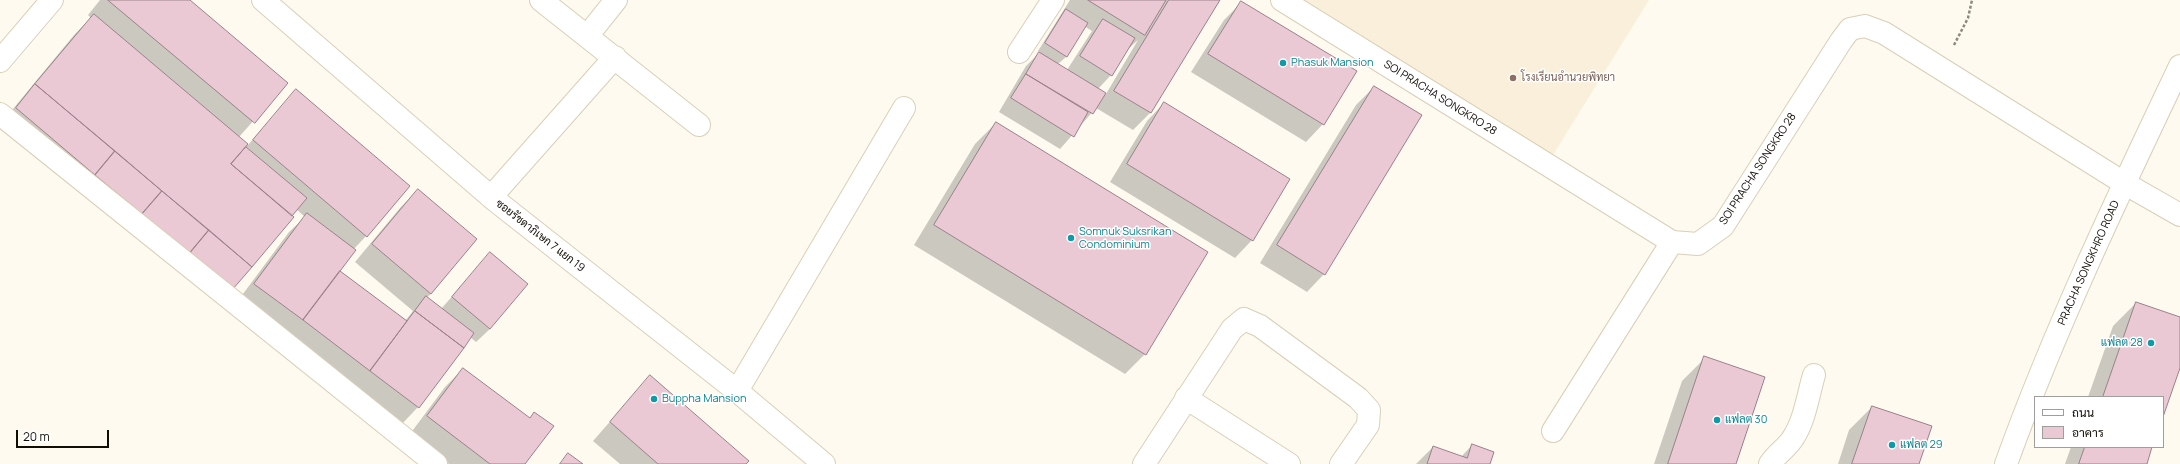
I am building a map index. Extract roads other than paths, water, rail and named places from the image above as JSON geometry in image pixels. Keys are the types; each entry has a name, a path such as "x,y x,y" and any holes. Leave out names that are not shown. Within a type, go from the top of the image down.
{"street":[{"path":"0,61 7,38 52,0"},
{"name":"ซอยรัชดาภิเษก 7 แยก 19","path":"263,0 490,197 737,391 824,464"},
{"path":"541,0 588,35 699,125"},
{"path":"588,35 616,0"},
{"path":"1019,52 1053,0"},
{"name":"SOI PRACHA SONGKRO 28","path":"1282,0 1672,242 1698,244 1723,226 1850,29 1865,26 1884,33 2124,183 2180,215"},
{"path":"490,197 615,57"},
{"name":"PRACHA SONGKHRO ROAD","path":"2006,464 2045,365 2124,183 2180,66"},
{"path":"737,391 904,108"},
{"path":"0,114 436,464"},
{"path":"1553,431 1672,242"},
{"path":"1144,464 1232,329 1244,319 1260,326 1358,398 1369,410 1368,425 1341,464"},
{"path":"1770,464 1777,454 1793,439 1801,420 1814,375"},
{"path":"1186,398 1289,464"}],"place":[{"name":"Phasuk Mansion","path":"1283,63"},
{"name":"โรงเรียนอำนวยพิทยา","path":"1513,78"},
{"name":"Somnuk Suksrikan Condominium","path":"1071,238"},
{"name":"แฟลต 28","path":"2151,343"},
{"name":"Buppha Mansion","path":"654,399"},
{"name":"แฟลต 30","path":"1717,420"},
{"name":"แฟลต 29","path":"1892,445"}]}
